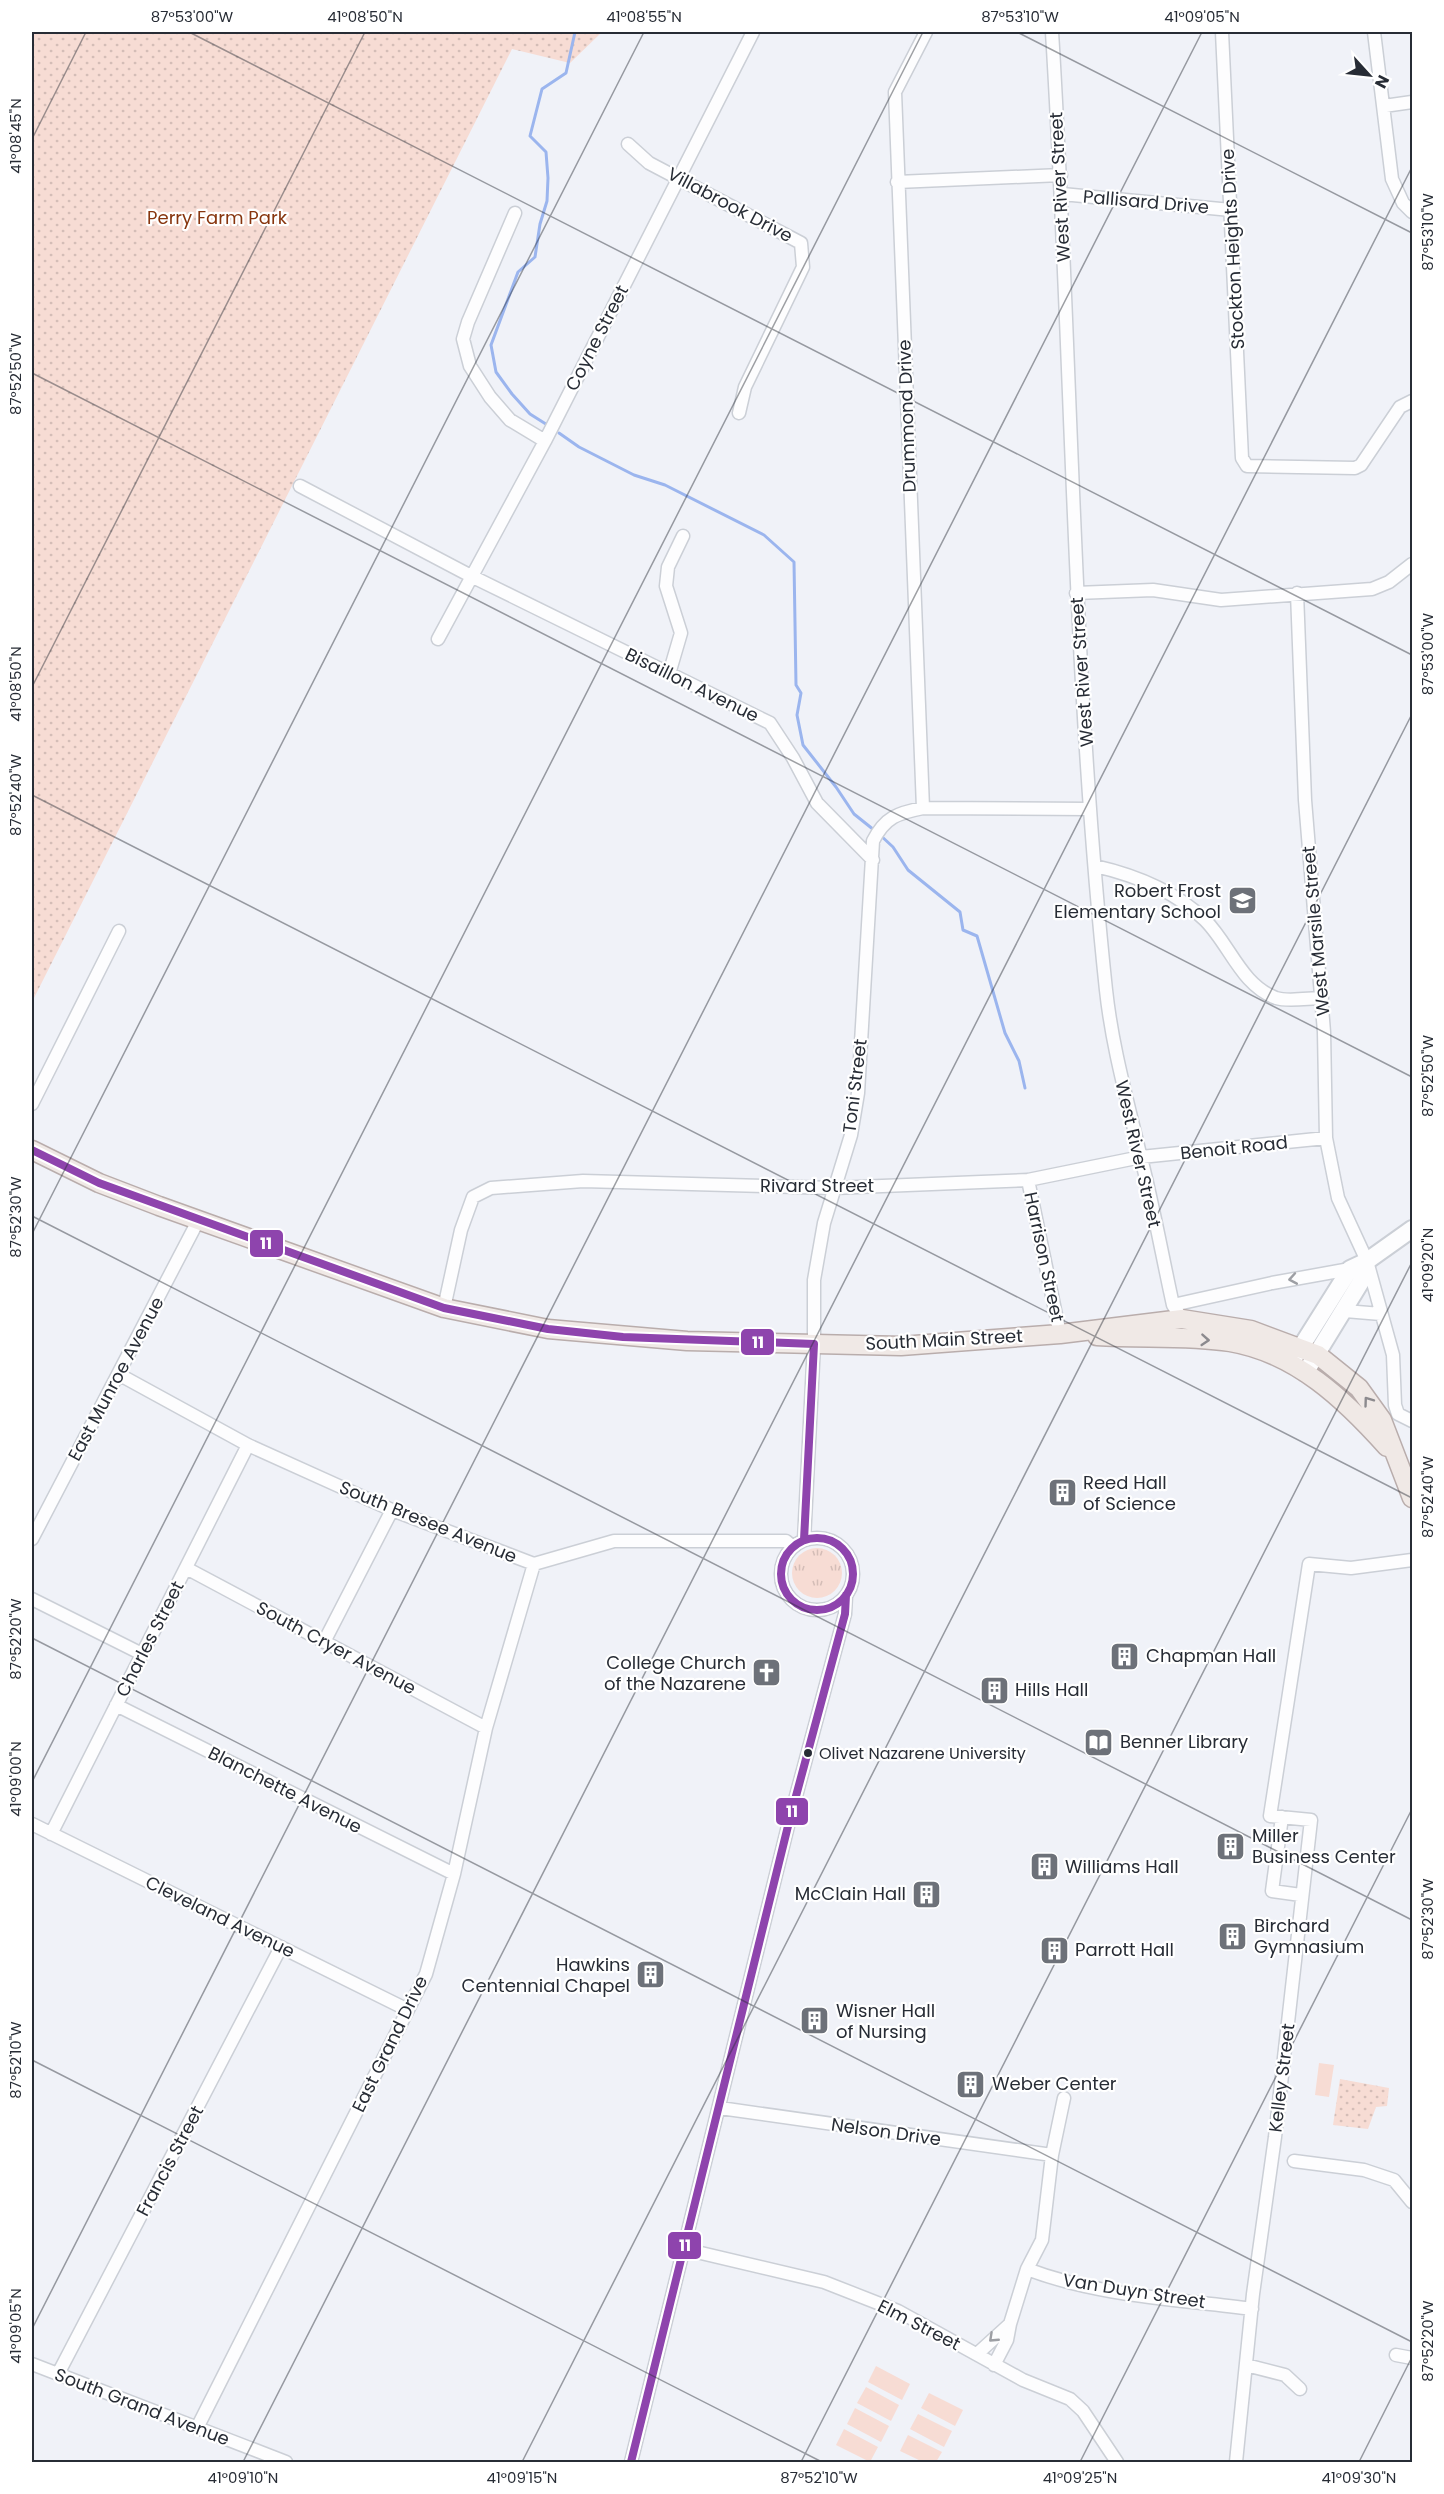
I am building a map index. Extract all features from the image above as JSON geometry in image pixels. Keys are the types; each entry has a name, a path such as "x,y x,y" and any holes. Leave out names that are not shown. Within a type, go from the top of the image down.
{"main road":[{"name":"South Main Street","path":"32,1150 99,1183 444,1308 548,1329 623,1337 901,1346 1060,1334 1159,1321 1178,1312 1251,1330 1299,1361"},
{"path":"1299,1361 1350,1269 1367,1261 1413,1229"},
{"path":"1299,1361 1318,1355 1362,1280 1367,1261"},
{"name":"South Main Street","path":"1060,1334 1233,1342 1299,1361"},
{"path":"1318,1355 1359,1388 1382,1420 1393,1453 1413,1498"},
{"path":"1299,1361 1355,1410 1393,1453"}],"street":[{"name":"Coyne Street","path":"438,639 545,441 750,32"},
{"name":"Drummond Drive","path":"923,808 895,92 926,32"},
{"name":"West River Street","path":"1052,32 1062,195 1076,593 1090,809 1106,992 1116,1062 1178,1312"},
{"name":"Stockton Heights Drive","path":"1222,32 1242,458 1247,466 1355,468 1361,465 1400,407 1413,400"},
{"path":"1374,32 1392,179 1403,202 1413,212"},
{"path":"1384,106 1413,102"},
{"name":"Villabrook Drive","path":"628,144 649,163 801,243 803,267 745,387 740,413"},
{"path":"897,182 1061,175"},
{"name":"Pallisard Drive","path":"1062,195 1231,210"},
{"path":"515,213 463,339 470,366 490,397 510,420 545,441"},
{"name":"Bisaillon Avenue","path":"300,486 471,576 770,723 794,758 818,803 873,860"},
{"path":"669,674 681,633 666,586 668,567 683,536"},
{"path":"1076,593 1153,590 1221,600 1297,593 1372,590 1389,582 1413,564"},
{"name":"West Marsile Street","path":"1297,593 1305,800 1322,998 1326,1138 1338,1198 1367,1261 1393,1355 1395,1405 1398,1414 1413,1421"},
{"path":"873,860 872,846 880,828 898,812 923,808 1090,809"},
{"name":"Toni Street","path":"804,1540 814,1344 813,1280 833,1188 851,1135 858,1093 873,860"},
{"path":"1095,866 1146,881 1179,900 1205,921 1251,981 1277,998 1322,998"},
{"path":"32,1104 118,931"},
{"name":"Benoit Road","path":"1141,1157 1326,1138"},
{"name":"Rivard Street","path":"444,1308 461,1230 473,1197 491,1188 583,1181 833,1188 1028,1180 1141,1157"},
{"name":"Harrison Street","path":"1028,1180 1060,1334"},
{"name":"East Munroe Avenue","path":"32,1539 120,1375 199,1219"},
{"name":"South Main Street","path":"1178,1312 1272,1283 1350,1269"},
{"path":"1345,1311 1381,1314"},
{"name":"South Bresee Avenue","path":"120,1375 248,1445 392,1510 534,1564 614,1541 786,1541 793,1546"},
{"name":"Charles Street","path":"51,1834 248,1445"},
{"path":"324,1642 392,1510"},
{"path":"631,2463 789,1822 845,1614 846,1595 853,1574 846,1552 827,1539 804,1540 793,1546 781,1568 785,1591 792,1601 802,1607 820,1610 837,1604 846,1595"},
{"path":"1301,1894 1272,1891 1282,1817 1270,1816 1308,1564 1351,1568 1413,1560"},
{"name":"East Grand Drive","path":"198,2428 426,1974 454,1874 486,1728 534,1564"},
{"name":"South Cryer Avenue","path":"186,1568 486,1728"},
{"path":"32,1599 142,1654"},
{"name":"Blanchette Avenue","path":"116,1705 454,1874"},
{"name":"Kelley Street","path":"1236,2463 1252,2309 1282,2079 1311,1820 1282,1817"},
{"name":"Cleveland Avenue","path":"32,1824 408,2010"},
{"name":"Francis Street","path":"58,2374 281,1947"},
{"path":"994,2365 1007,2340 1027,2269 1042,2240 1052,2156 1064,2098"},
{"name":"Nelson Drive","path":"720,2108 1052,2156"},
{"path":"1294,2161 1364,2170 1394,2180 1413,2202"},
{"name":"Elm Street","path":"684,2248 828,2283 898,2311 994,2365 1070,2399 1083,2411 1117,2463"},
{"name":"Van Duyn Street","path":"1027,2269 1055,2280 1086,2287 1252,2309"},
{"path":"977,2354 1010,2324"},
{"path":"1396,2355 1413,2358"},
{"name":"South Grand Avenue","path":"32,2364 286,2463"},
{"path":"1246,2365 1272,2369 1285,2375 1300,2389"}],"green space":[{"name":"Perry Farm Park","path":"32,32 602,32 570,63 512,49 32,1002"},
{"path":"822,1548 835,1555 841,1563 841,1583 835,1591 827,1597 812,1598 799,1591 793,1583 792,1568 799,1555 807,1549"},
{"path":"1319,2063 1334,2065 1329,2097 1315,2095"},
{"path":"1340,2079 1389,2088 1387,2106 1376,2107 1368,2129 1333,2125"},
{"path":"876,2366 910,2384 902,2400 868,2382"},
{"path":"866,2387 899,2405 891,2421 857,2403"},
{"path":"929,2393 963,2410 955,2426 921,2408"},
{"path":"855,2408 889,2426 881,2442 847,2424"},
{"path":"918,2414 952,2431 944,2447 910,2429"},
{"path":"844,2429 878,2447 870,2462 836,2445"},
{"path":"908,2435 942,2452 936,2462 923,2462 900,2451"}],"waterway":[{"path":"549,426 530,414 496,372 491,345 518,272 535,257 540,224 547,201 548,178 546,152 530,136 542,89 566,73 575,32"},
{"path":"559,433 579,447 634,475 665,485 764,535 794,562 796,685 801,693 797,715 803,745 854,814 874,830"},
{"path":"879,834 893,847 908,870 960,912 963,930 977,936 1005,1033 1019,1061 1025,1088"}],"transit line":[{"name":"11","path":"32,1150 99,1183 444,1308 548,1329 623,1337 814,1344 804,1540"},
{"name":"11","path":"817,1538 831,1541 843,1548 850,1560 853,1574 850,1588 843,1600 831,1607 817,1610 803,1607 791,1600 784,1588 781,1574 784,1560 791,1548 803,1541 817,1538"},
{"name":"11","path":"631,2462 789,1822 845,1614 846,1595"}],"place":[{"name":"Robert Frost Elementary School","path":"1242,901"},
{"name":"Reed Hall of Science","path":"1062,1493"},
{"name":"Chapman Hall","path":"1125,1656"},
{"name":"College Church of the Nazarene","path":"767,1673"},
{"name":"Hills Hall","path":"994,1690"},
{"name":"Benner Library","path":"1099,1742"},
{"name":"Olivet Nazarene University","path":"808,1753"},
{"name":"Miller Business Center","path":"1231,1846"},
{"name":"Williams Hall","path":"1044,1867"},
{"name":"McClain Hall","path":"927,1894"},
{"name":"Birchard Gymnasium","path":"1233,1936"},
{"name":"Parrott Hall","path":"1054,1950"},
{"name":"Hawkins Centennial Chapel","path":"651,1975"},
{"name":"Wisner Hall of Nursing","path":"815,2021"},
{"name":"Weber Center","path":"971,2084"}]}
